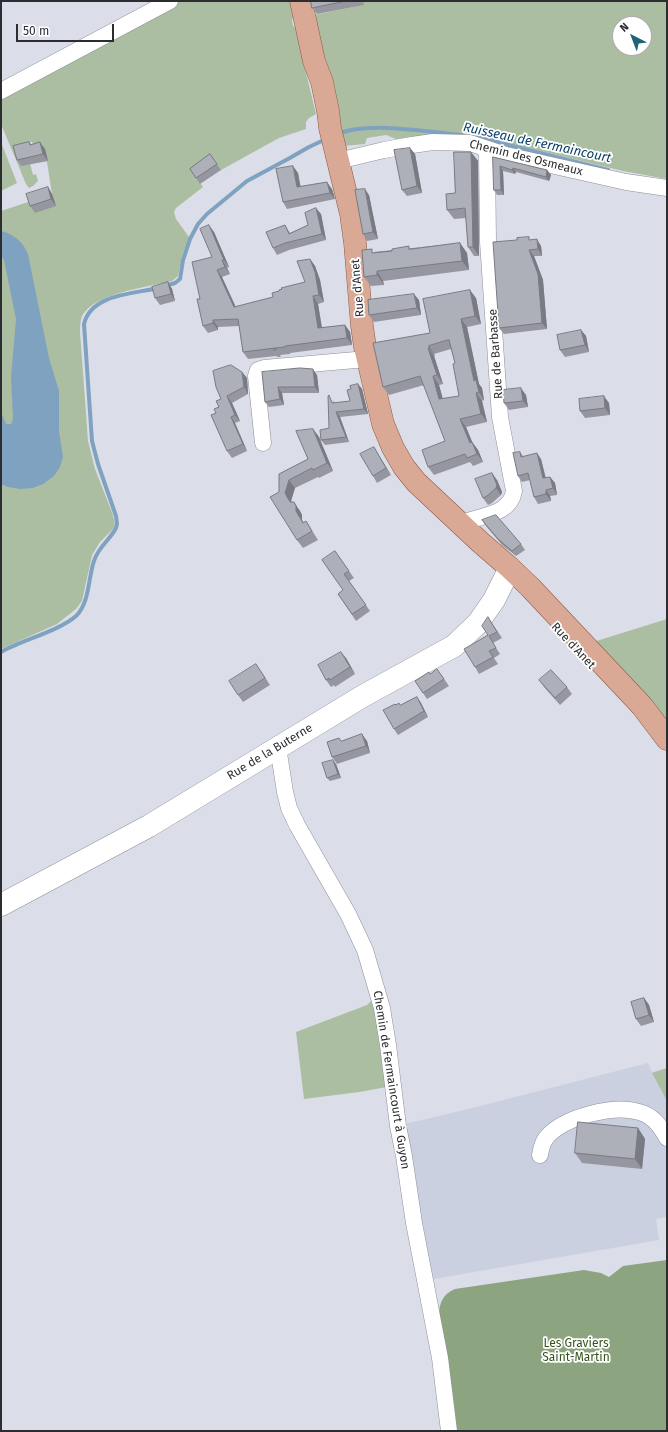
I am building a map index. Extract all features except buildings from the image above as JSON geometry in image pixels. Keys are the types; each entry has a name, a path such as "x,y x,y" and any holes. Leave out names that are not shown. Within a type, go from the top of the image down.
{"main road":[{"name":"Rue d'Anet","path":"301,1 314,61 322,82 334,146 353,229 362,332 384,424 399,459 416,482 480,542 619,680 642,706 667,739"},
{"name":"Rue d'Anet","path":"509,571 667,749"}],"street":[{"path":"1,91 170,1"},
{"name":"Chemin des Osmeaux","path":"334,146 384,150 433,142 470,143 506,155 626,182 667,188"},
{"name":"Rue de Barbasse","path":"460,524 503,509 511,503 514,491 500,417 489,255 487,154 484,148"},
{"path":"263,443 256,376 258,370 264,368 368,359"},
{"name":"Rue de la Buterne","path":"1,905 149,826 363,696 454,646 478,623 494,600 509,571"},
{"name":"Chemin de Fermaincourt à Guyon","path":"278,747 289,808 297,825 348,914 365,950 382,1008 398,1126 414,1223 440,1358 449,1431"},
{"path":"540,1155 541,1147 546,1138 554,1131 577,1118 601,1112 624,1109 640,1112 655,1120 667,1138"}],"shaded area":[{"path":"648,1063 652,1072 667,1068 667,1217 656,1219 659,1240 428,1280 401,1125"}],"green space":[{"path":"179,1 294,1 296,16 292,19 293,26 295,27 316,114 309,118 306,122 306,129 279,138 221,170 194,175 203,187 176,208 174,212 176,219 189,237 182,256 178,276 172,281 109,296 88,308 82,316 80,322 80,332 88,441 95,469 113,515 115,525 100,542 92,555 82,601 76,609 57,624 1,649 1,211 52,194 45,149 35,151 32,142 25,143 33,175 36,174 38,181 29,188 26,184 1,124 1,96"},
{"path":"363,1 667,1 667,179 623,171 468,133 396,139 386,135 367,138 365,144 343,146 314,15 363,5"},
{"path":"1,142 17,183 1,191"},
{"path":"667,619 667,730 590,643"},
{"path":"374,998 387,1087 304,1099 296,1032 367,1005"},
{"path":"667,1068 667,1101 652,1073"},
{"name":"Les Graviers Saint-Martin","path":"667,1260 667,1431 455,1431 439,1316 442,1300 447,1294 455,1289 584,1270 601,1273 609,1277 623,1266"}],"water":[{"path":"1,231 18,239 28,254 49,358 59,391 59,431 63,457 60,467 54,476 43,484 33,488 20,489 1,484 1,412 6,424 11,424 13,418 11,377 16,319 4,260 1,255"}],"waterway":[{"name":"Ruisseau de Fermaincourt","path":"338,134 365,128 399,128 462,135"},
{"name":"Ruisseau de Fermaincourt","path":"473,136 608,170"},
{"name":"Ruisseau de Fermaincourt","path":"165,286 175,283 180,279 183,260 190,239 198,224 207,214 247,181 326,139"},
{"name":"Ruisseau de Fermaincourt","path":"1,652 50,631 69,621 76,616 84,604 96,556 116,528 117,524 116,516 98,464 92,441 84,324 88,314 104,301 125,294 158,288"}]}
